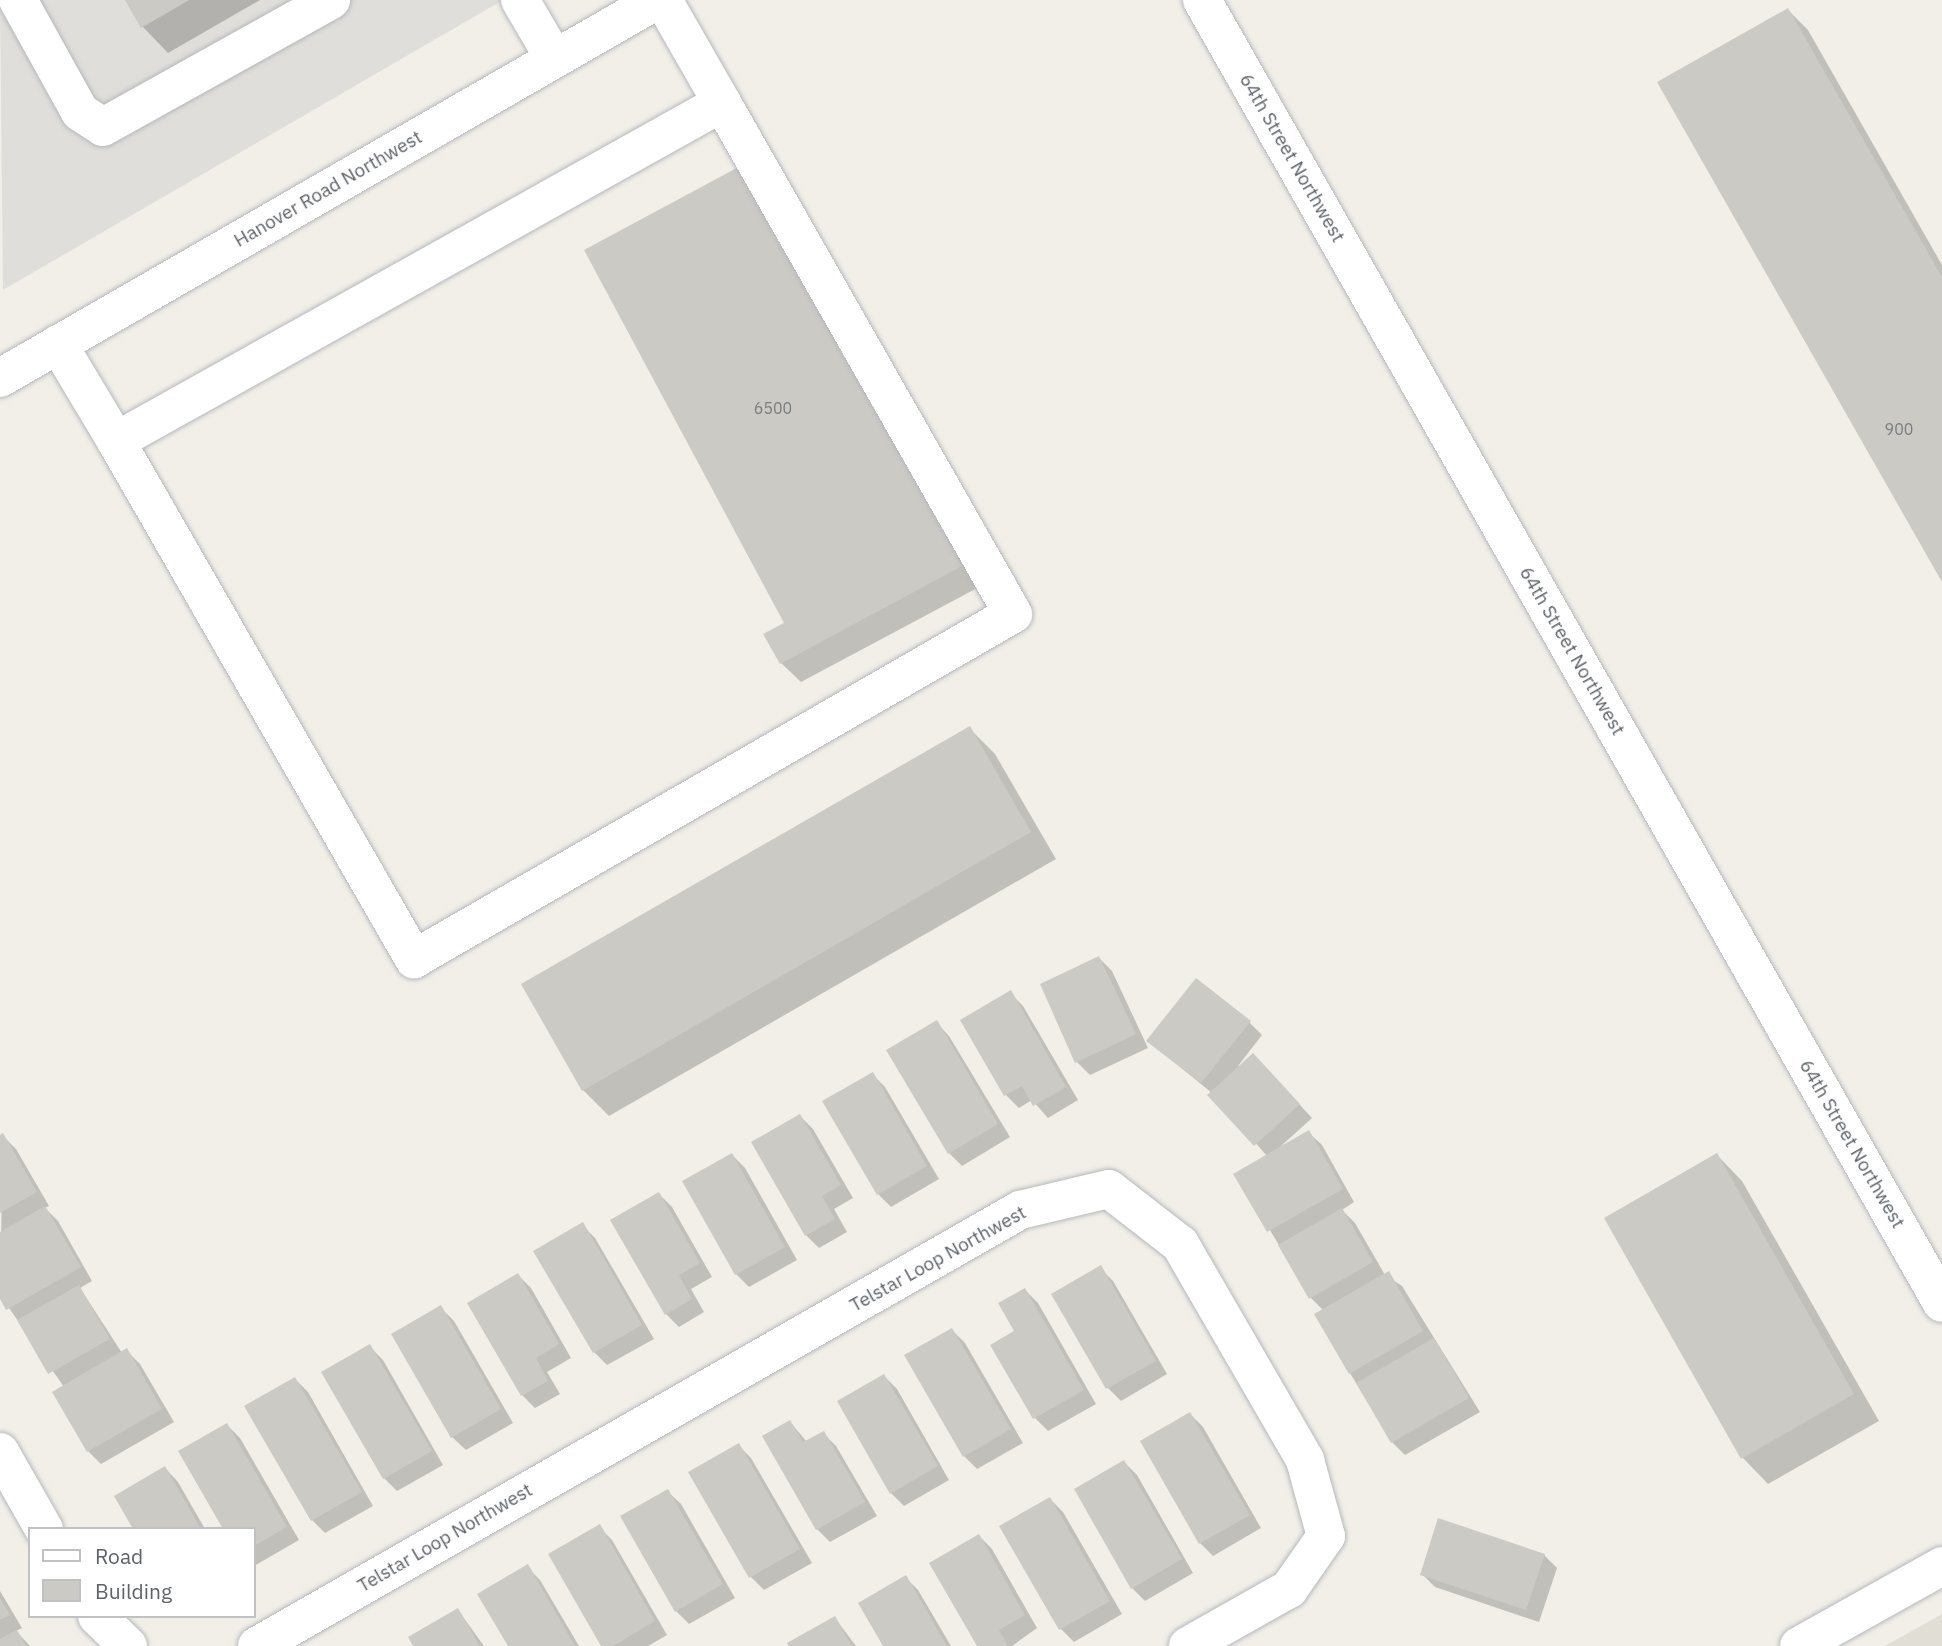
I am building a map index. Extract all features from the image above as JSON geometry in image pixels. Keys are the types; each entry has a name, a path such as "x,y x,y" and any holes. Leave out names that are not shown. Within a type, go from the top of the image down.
{"street":[{"path":"18,0 80,112 103,127 331,0"},
{"path":"520,0 554,58"},
{"name":"Hanover Road Northwest","path":"0,378 657,0"},
{"path":"58,344 414,959 1013,614 663,0"},
{"name":"64th Street Northwest","path":"1202,0 1942,1303"},
{"path":"116,442 722,103"},
{"name":"Telstar Loop Northwest","path":"257,1646 1020,1210 1109,1189 1180,1244 1305,1460 1326,1536 1289,1589 1188,1646"},
{"path":"0,1452 43,1527"},
{"path":"1799,1646 1942,1566"},
{"path":"99,1618 128,1646"}],"shaded area":[{"path":"0,0 503,0 3,290"},
{"path":"1942,1614 1942,1646 1885,1646"}],"building":[{"path":"125,0 189,0 141,28"},
{"path":"1788,8 1942,277 1942,582 1657,82"},
{"path":"746,163 962,566 780,664 763,634 784,623 584,250"},
{"path":"970,726 1031,832 582,1091 521,984"},
{"path":"1099,956 1136,1034 1075,1063 1040,984"},
{"path":"1196,978 1251,1021 1201,1083 1146,1041"},
{"path":"1011,990 1066,1087 1033,1106 1022,1086 1004,1096 960,1020"},
{"path":"937,1020 998,1124 948,1154 886,1050"},
{"path":"1253,1053 1300,1104 1254,1146 1207,1095"},
{"path":"873,1072 927,1166 877,1195 822,1101"},
{"path":"800,1114 841,1185 822,1196 835,1219 805,1236 751,1142"},
{"path":"1309,1130 1343,1189 1267,1232 1233,1174"},
{"path":"3,1133 37,1192 0,1213 0,1135"},
{"path":"732,1153 785,1247 735,1275 682,1181"},
{"path":"1717,1153 1854,1394 1741,1459 1604,1218"},
{"path":"659,1192 700,1263 679,1275 692,1299 665,1315 610,1220"},
{"path":"45,1206 81,1267 6,1310 0,1299 0,1232"},
{"path":"1342,1208 1373,1262 1309,1299 1278,1245"},
{"path":"583,1222 642,1325 593,1353 533,1251"},
{"path":"1101,1265 1156,1361 1106,1389 1051,1294"},
{"path":"1389,1271 1423,1331 1349,1374 1314,1314"},
{"path":"518,1273 559,1344 536,1358 548,1381 521,1396 467,1303"},
{"path":"79,1285 110,1339 48,1374 17,1320"},
{"path":"1025,1288 1084,1390 1033,1419 990,1345 1014,1331 998,1303"},
{"path":"441,1305 501,1409 451,1438 391,1334"},
{"path":"952,1328 1011,1429 963,1457 904,1355"},
{"path":"1434,1338 1469,1398 1391,1443 1356,1383"},
{"path":"370,1344 432,1451 383,1479 321,1372"},
{"path":"127,1348 162,1409 87,1452 52,1392"},
{"path":"884,1374 938,1466 890,1494 837,1401"},
{"path":"295,1377 362,1492 311,1521 244,1406"},
{"path":"1190,1412 1250,1515 1199,1544 1140,1441"},
{"path":"790,1420 803,1442 824,1431 865,1502 816,1530 762,1436"},
{"path":"227,1423 287,1527 256,1545 256,1527 222,1527 178,1451"},
{"path":"739,1443 800,1549 749,1578 688,1472"},
{"path":"1124,1460 1182,1559 1131,1589 1074,1489"},
{"path":"165,1466 200,1527 132,1527 114,1496"},
{"path":"668,1489 723,1584 675,1612 620,1516"},
{"path":"1050,1497 1110,1601 1059,1630 999,1526"},
{"path":"1438,1518 1545,1554 1526,1610 1420,1575"},
{"path":"600,1524 655,1621 613,1646 601,1646 548,1554"},
{"path":"979,1534 1025,1615 999,1630 1008,1646 977,1646 929,1563"},
{"path":"528,1564 575,1646 508,1646 477,1594"},
{"path":"906,1575 947,1646 883,1646 858,1603"},
{"path":"0,1598 10,1615 0,1620"},
{"path":"458,1608 480,1646 413,1646 408,1637"},
{"path":"835,1616 852,1646 788,1646 787,1643"},
{"path":"17,1630 26,1646 0,1646 0,1639"}]}
